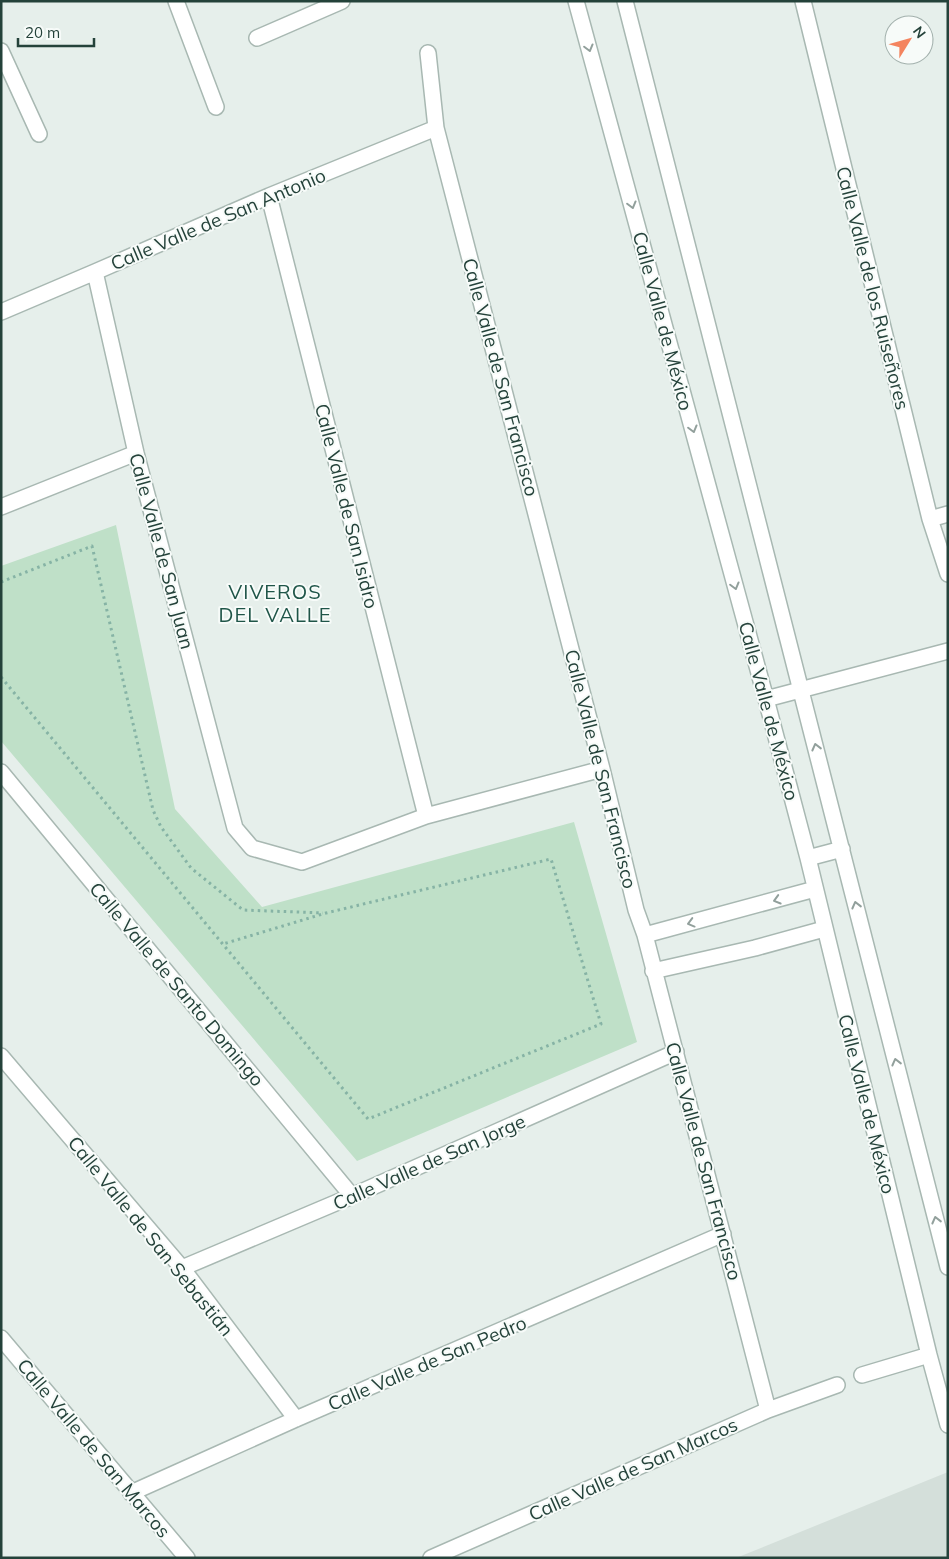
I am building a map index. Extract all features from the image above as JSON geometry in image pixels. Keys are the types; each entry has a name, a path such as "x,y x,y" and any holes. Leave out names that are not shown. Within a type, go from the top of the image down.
{"street":[{"path":"176,1 216,107"},
{"path":"256,38 342,1"},
{"name":"Calle Valle de México","path":"576,1 808,858 929,1355 948,1425"},
{"name":"Calle Valle de México","path":"626,1 948,1267"},
{"name":"Calle Valle de los Ruiseñores","path":"803,1 930,519 948,574"},
{"path":"1,51 39,134"},
{"name":"Calle Valle de San Francisco","path":"428,53 436,128 602,769 636,910 645,935 676,1052 768,1410"},
{"name":"Calle Valle de San Antonio","path":"1,312 269,196 436,128"},
{"name":"Calle Valle de San Isidro","path":"269,196 426,816"},
{"name":"Calle Valle de San Juan","path":"95,272 136,453 235,828 252,848 302,862 426,816"},
{"path":"1,507 136,453"},
{"path":"930,519 948,514"},
{"path":"766,699 948,651"},
{"path":"426,816 602,769"},
{"name":"Calle Valle de Santo Domingo","path":"1,772 352,1196"},
{"path":"808,858 842,849"},
{"path":"645,935 815,889"},
{"path":"653,971 755,948 824,929"},
{"name":"Calle Valle de San Jorge","path":"182,1268 352,1196 676,1052"},
{"name":"Calle Valle de San Sebastián","path":"1,1056 182,1268 296,1419"},
{"name":"Calle Valle de San Pedro","path":"131,1493 296,1419 723,1234"},
{"name":"Calle Valle de San Marcos","path":"1,1338 187,1558"},
{"path":"862,1375 929,1355"},
{"name":"Calle Valle de San Marcos","path":"431,1558 768,1410 837,1385"}],"path":[{"path":"1,582 92,546 152,810 161,827 191,868 243,910 326,913"},
{"path":"1,677 368,1119 601,1024 551,859 326,913 223,944"}],"shaded area":[{"path":"948,1472 948,1558 736,1558"}],"green space":[{"path":"116,525 175,809 262,907 574,822 637,1042 357,1161 1,741 1,566"}],"district":[{"name":"VIVEROS DEL VALLE","path":"275,602"}]}
